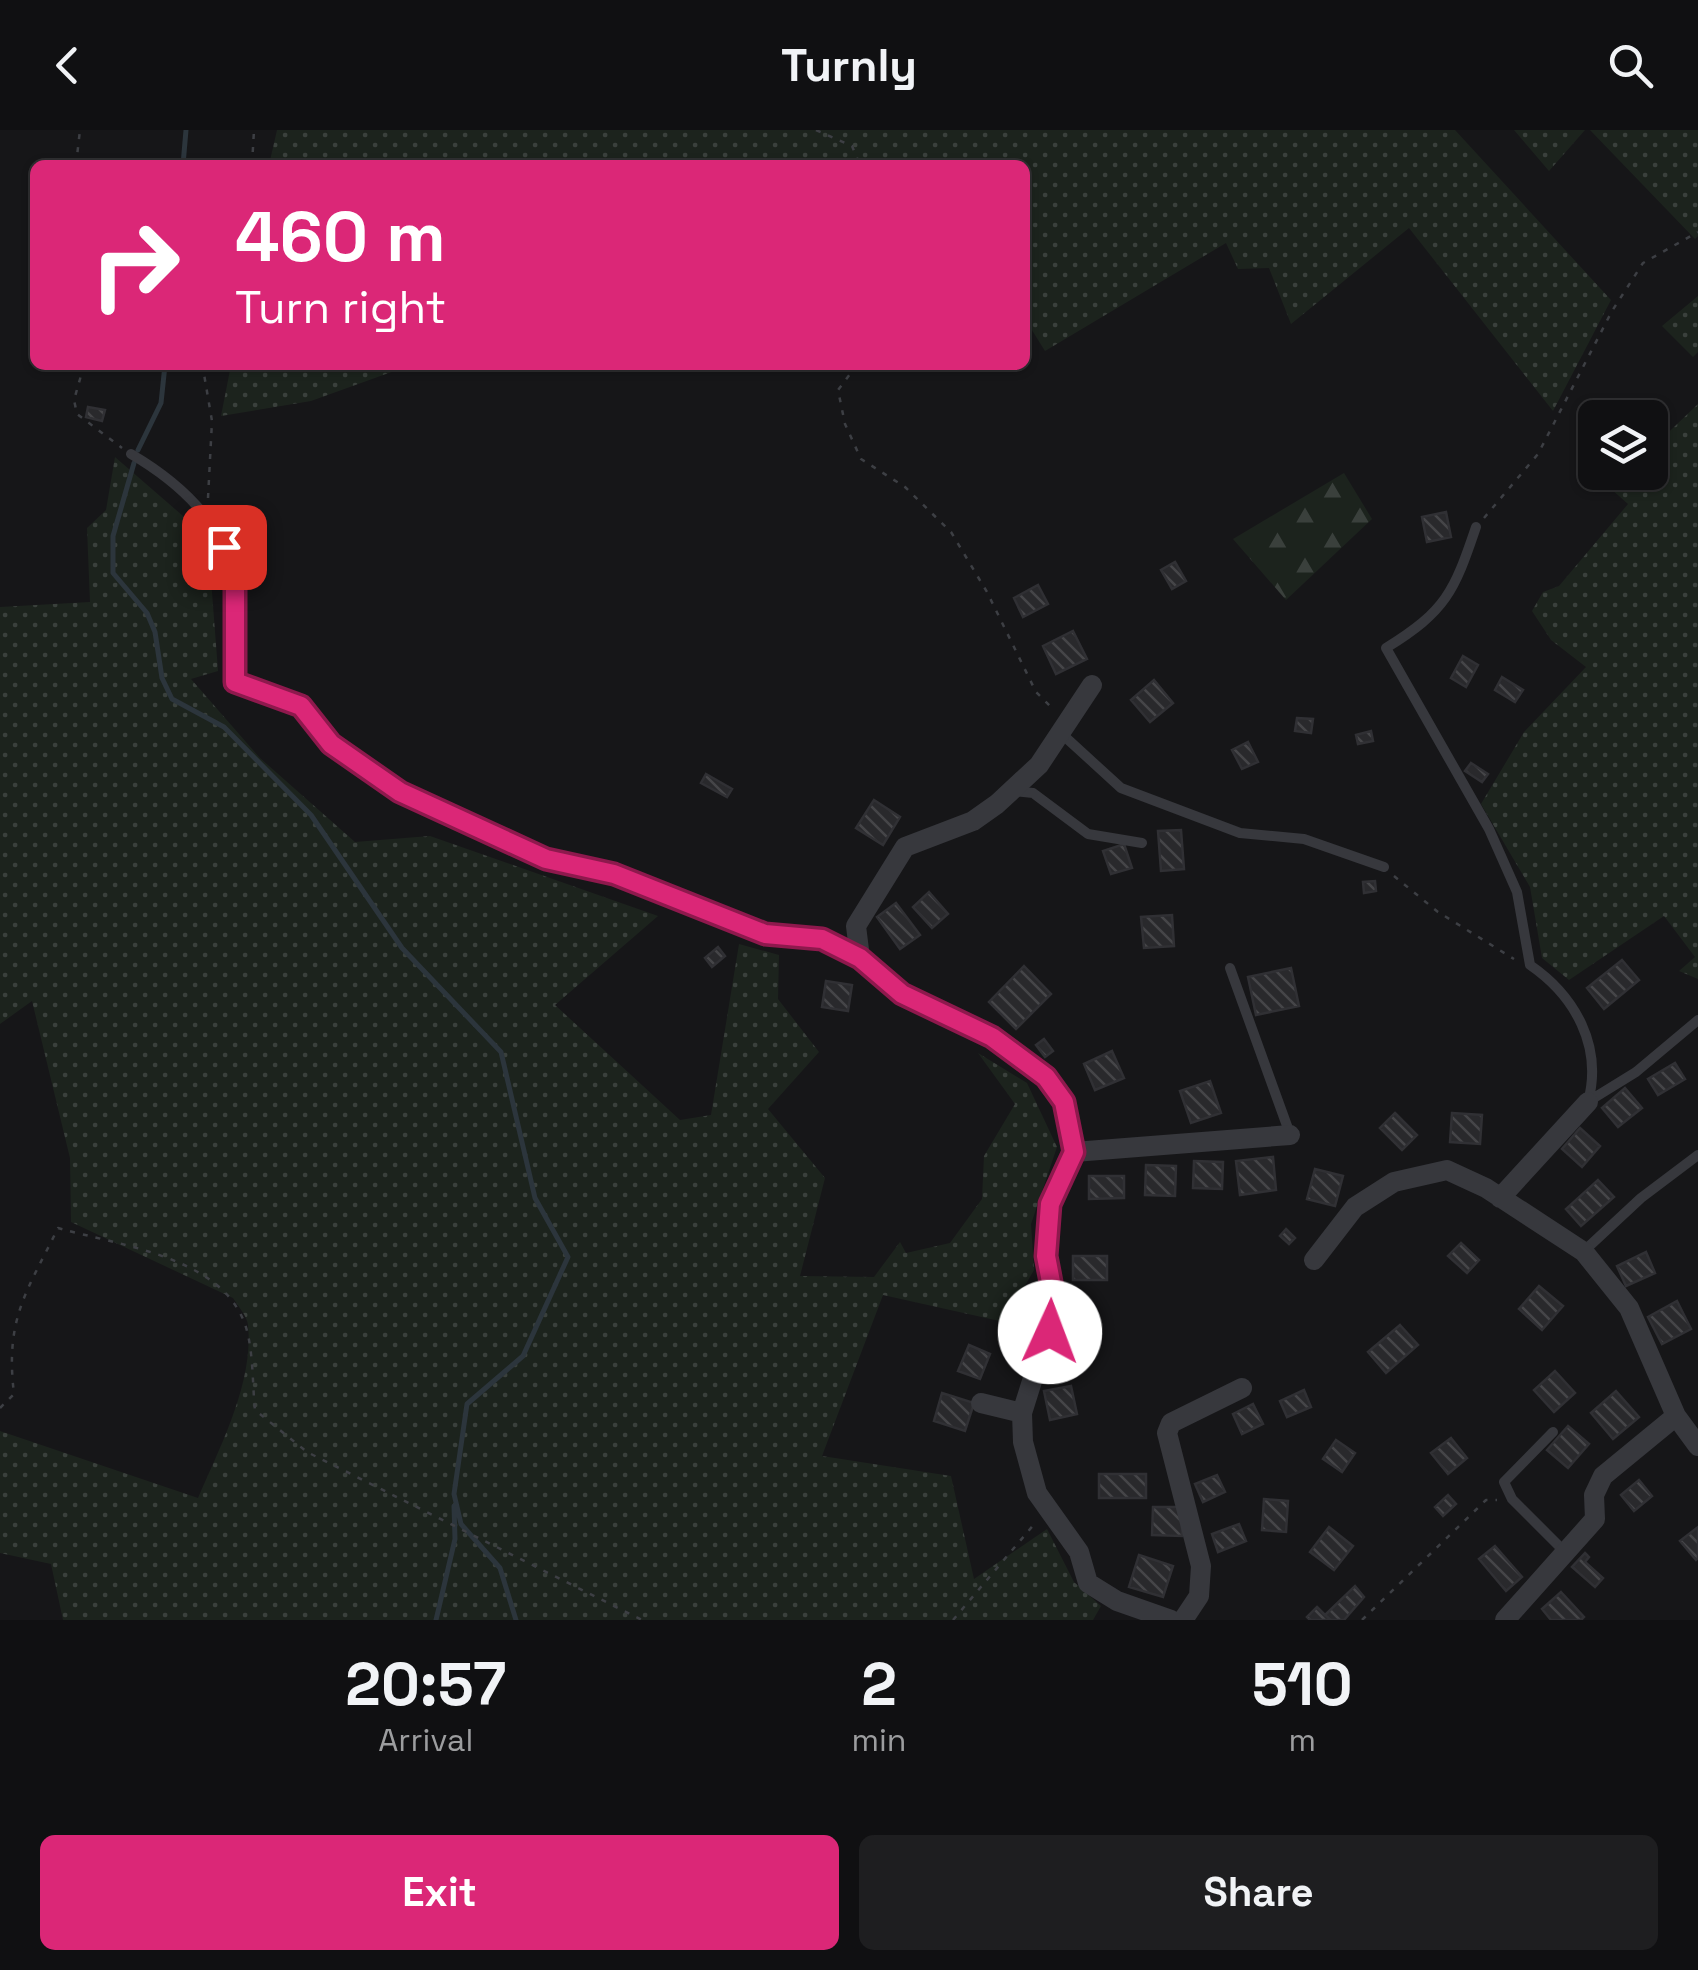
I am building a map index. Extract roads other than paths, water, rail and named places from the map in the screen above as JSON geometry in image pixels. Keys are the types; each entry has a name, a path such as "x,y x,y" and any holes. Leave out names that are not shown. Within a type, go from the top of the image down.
{"street":[{"path":"1092,686 1066,730 1012,791 973,821 905,847 856,926 860,958 902,994 992,1037 1046,1077 1064,1102 1074,1152 1050,1204 1046,1256 1056,1308 1022,1413 1024,1442 1044,1508 1078,1552 1088,1583 1117,1601 1171,1620"},
{"path":"1500,1198 1588,1102"},
{"path":"1074,1152 1290,1135"},
{"path":"1314,1260 1355,1207 1394,1182 1447,1170 1500,1198 1584,1252 1630,1308 1676,1416 1698,1446"},
{"path":"1183,1620 1198,1596 1201,1566 1167,1432 1171,1424 1242,1388"},
{"path":"981,1402 1022,1413"},
{"path":"1505,1620 1595,1520 1594,1494 1603,1476 1676,1416"}],"lane":[{"path":"131,454 168,476 205,514 235,576 235,682 301,706 331,744 363,770 400,792 546,859 614,874 765,934 822,939 860,958"},
{"path":"1476,526 1457,582 1429,622 1386,648 1489,830 1517,892 1530,966 1560,986 1586,1032 1596,1075 1588,1102"},
{"path":"1066,730 1121,788 1240,833 1304,839 1384,867"},
{"path":"1012,791 1034,793 1088,834 1142,843"},
{"path":"1230,968 1290,1135"},
{"path":"1588,1102 1636,1072 1698,1020"},
{"path":"1584,1252 1640,1198 1698,1156"},
{"path":"1553,1432 1504,1482 1512,1500 1567,1554"}],"waterway":[{"path":"183,160 186,130"},
{"path":"138,450 161,403 164,370"},
{"path":"134,463 113,536 113,573 147,613 155,632 162,678 172,699 224,727 311,815 402,948 501,1052 535,1198 568,1257 523,1356 467,1404 454,1494 461,1524 500,1568 516,1620"},
{"path":"436,1620 455,1539 454,1506"}]}
